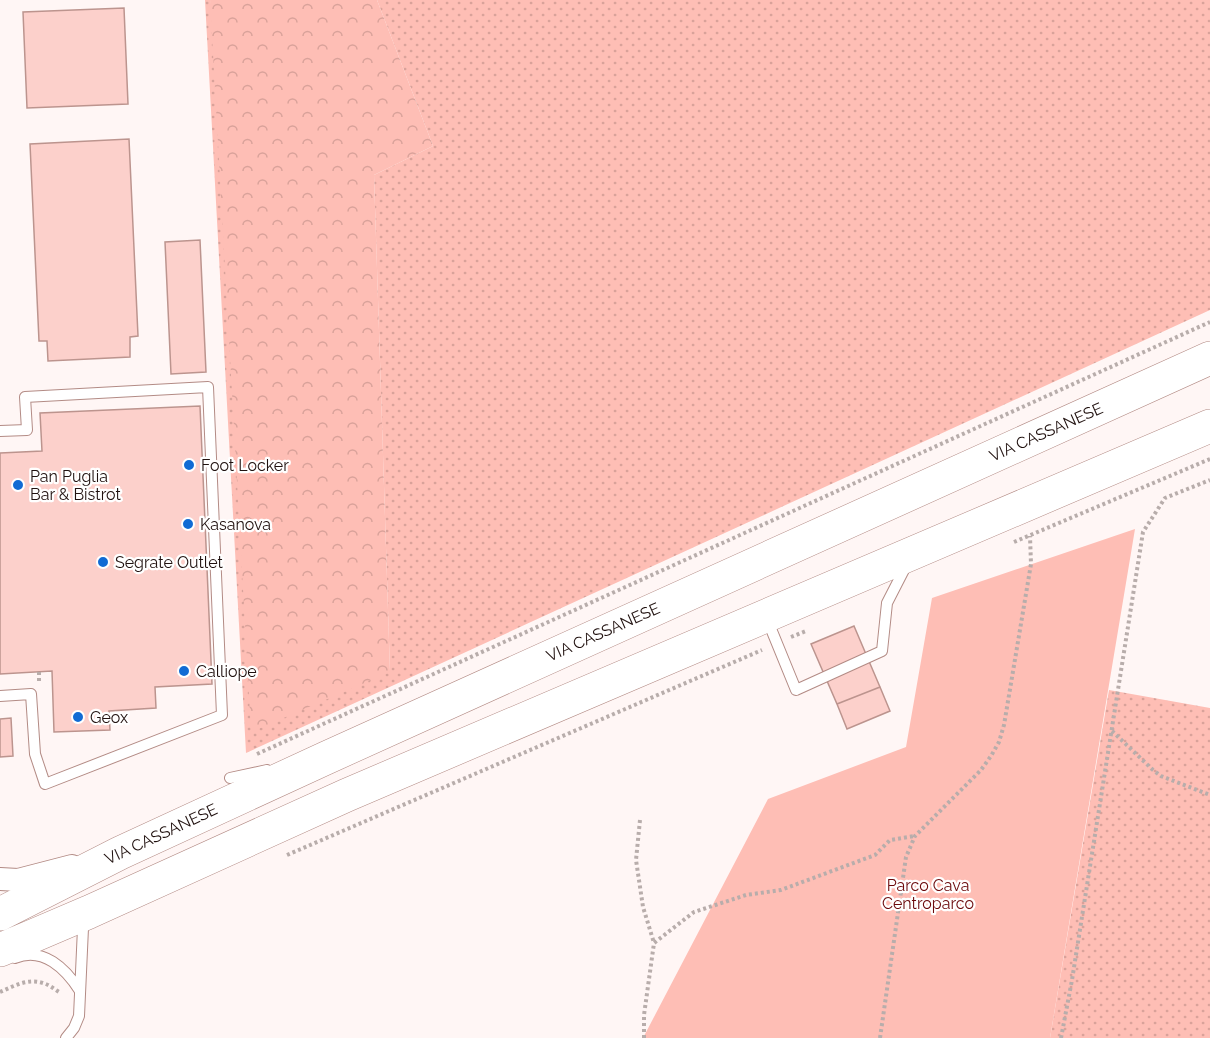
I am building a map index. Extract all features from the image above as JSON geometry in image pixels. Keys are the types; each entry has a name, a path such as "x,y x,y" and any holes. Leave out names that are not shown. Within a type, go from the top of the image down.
{"main road":[{"name":"VIA CASSANESE","path":"0,914 120,853 326,758 1210,358"},
{"path":"0,950 347,795 772,630 912,553 1210,426"}],"street":[{"path":"0,879 31,878 120,853"}],"lane":[{"path":"0,431 27,430 25,397 208,387 222,715 45,784 35,754 31,694 0,696"},
{"path":"772,630 796,690 882,651 887,603 912,553"},
{"path":"230,778 326,758"},
{"path":"66,1038 74,1028 79,1016 83,928 89,912"},
{"path":"0,964 20,956 47,958 64,969 80,991"}],"path":[{"path":"1010,543 1210,459"},
{"path":"1061,1038 1143,532 1165,498 1210,480"},
{"path":"880,1038 906,857 915,836 981,770 999,742 1004,725 1031,564 1030,536"},
{"path":"277,859 772,630 810,629"},
{"path":"1111,731 1161,776 1210,795"},
{"path":"640,820 636,860 643,906 654,943 644,1015 644,1038"},
{"path":"654,943 694,912 746,895 781,890 875,855 890,840 915,836"},
{"path":"0,992 24,982 34,981 42,982 64,994 80,991"}],"green space":[{"path":"205,0 210,0 390,672 374,175 433,146 377,0 1210,0 1210,310 246,753"},
{"path":"210,0 377,0 433,146 374,175 390,672 251,732"},
{"name":"Parco Cava Centroparco","path":"1135,529 1050,1038 643,1038 768,799 906,747 932,598"},
{"path":"1109,690 1210,708 1210,1038 1050,1038"}],"building":[{"path":"124,8 128,104 27,108 23,12"},
{"path":"129,139 138,336 130,337 130,357 48,361 47,341 39,341 30,144"},
{"path":"200,240 206,372 171,374 165,242"},
{"name":"Segrate Outlet","path":"200,406 212,684 155,687 156,708 109,711 110,730 54,732 52,671 0,674 0,453 42,451 40,413"},
{"path":"854,626 880,687 837,704 811,644"},
{"path":"880,687 890,711 847,729 837,704"},
{"path":"11,718 13,756 0,757 0,719"}],"place":[{"name":"Foot Locker","path":"189,465"},
{"name":"Pan Puglia Bar & Bistrot","path":"18,485"},
{"name":"Kasanova","path":"188,524"},
{"name":"Segrate Outlet","path":"103,562"},
{"name":"Calliope","path":"184,671"},
{"name":"Geox","path":"78,717"}]}
